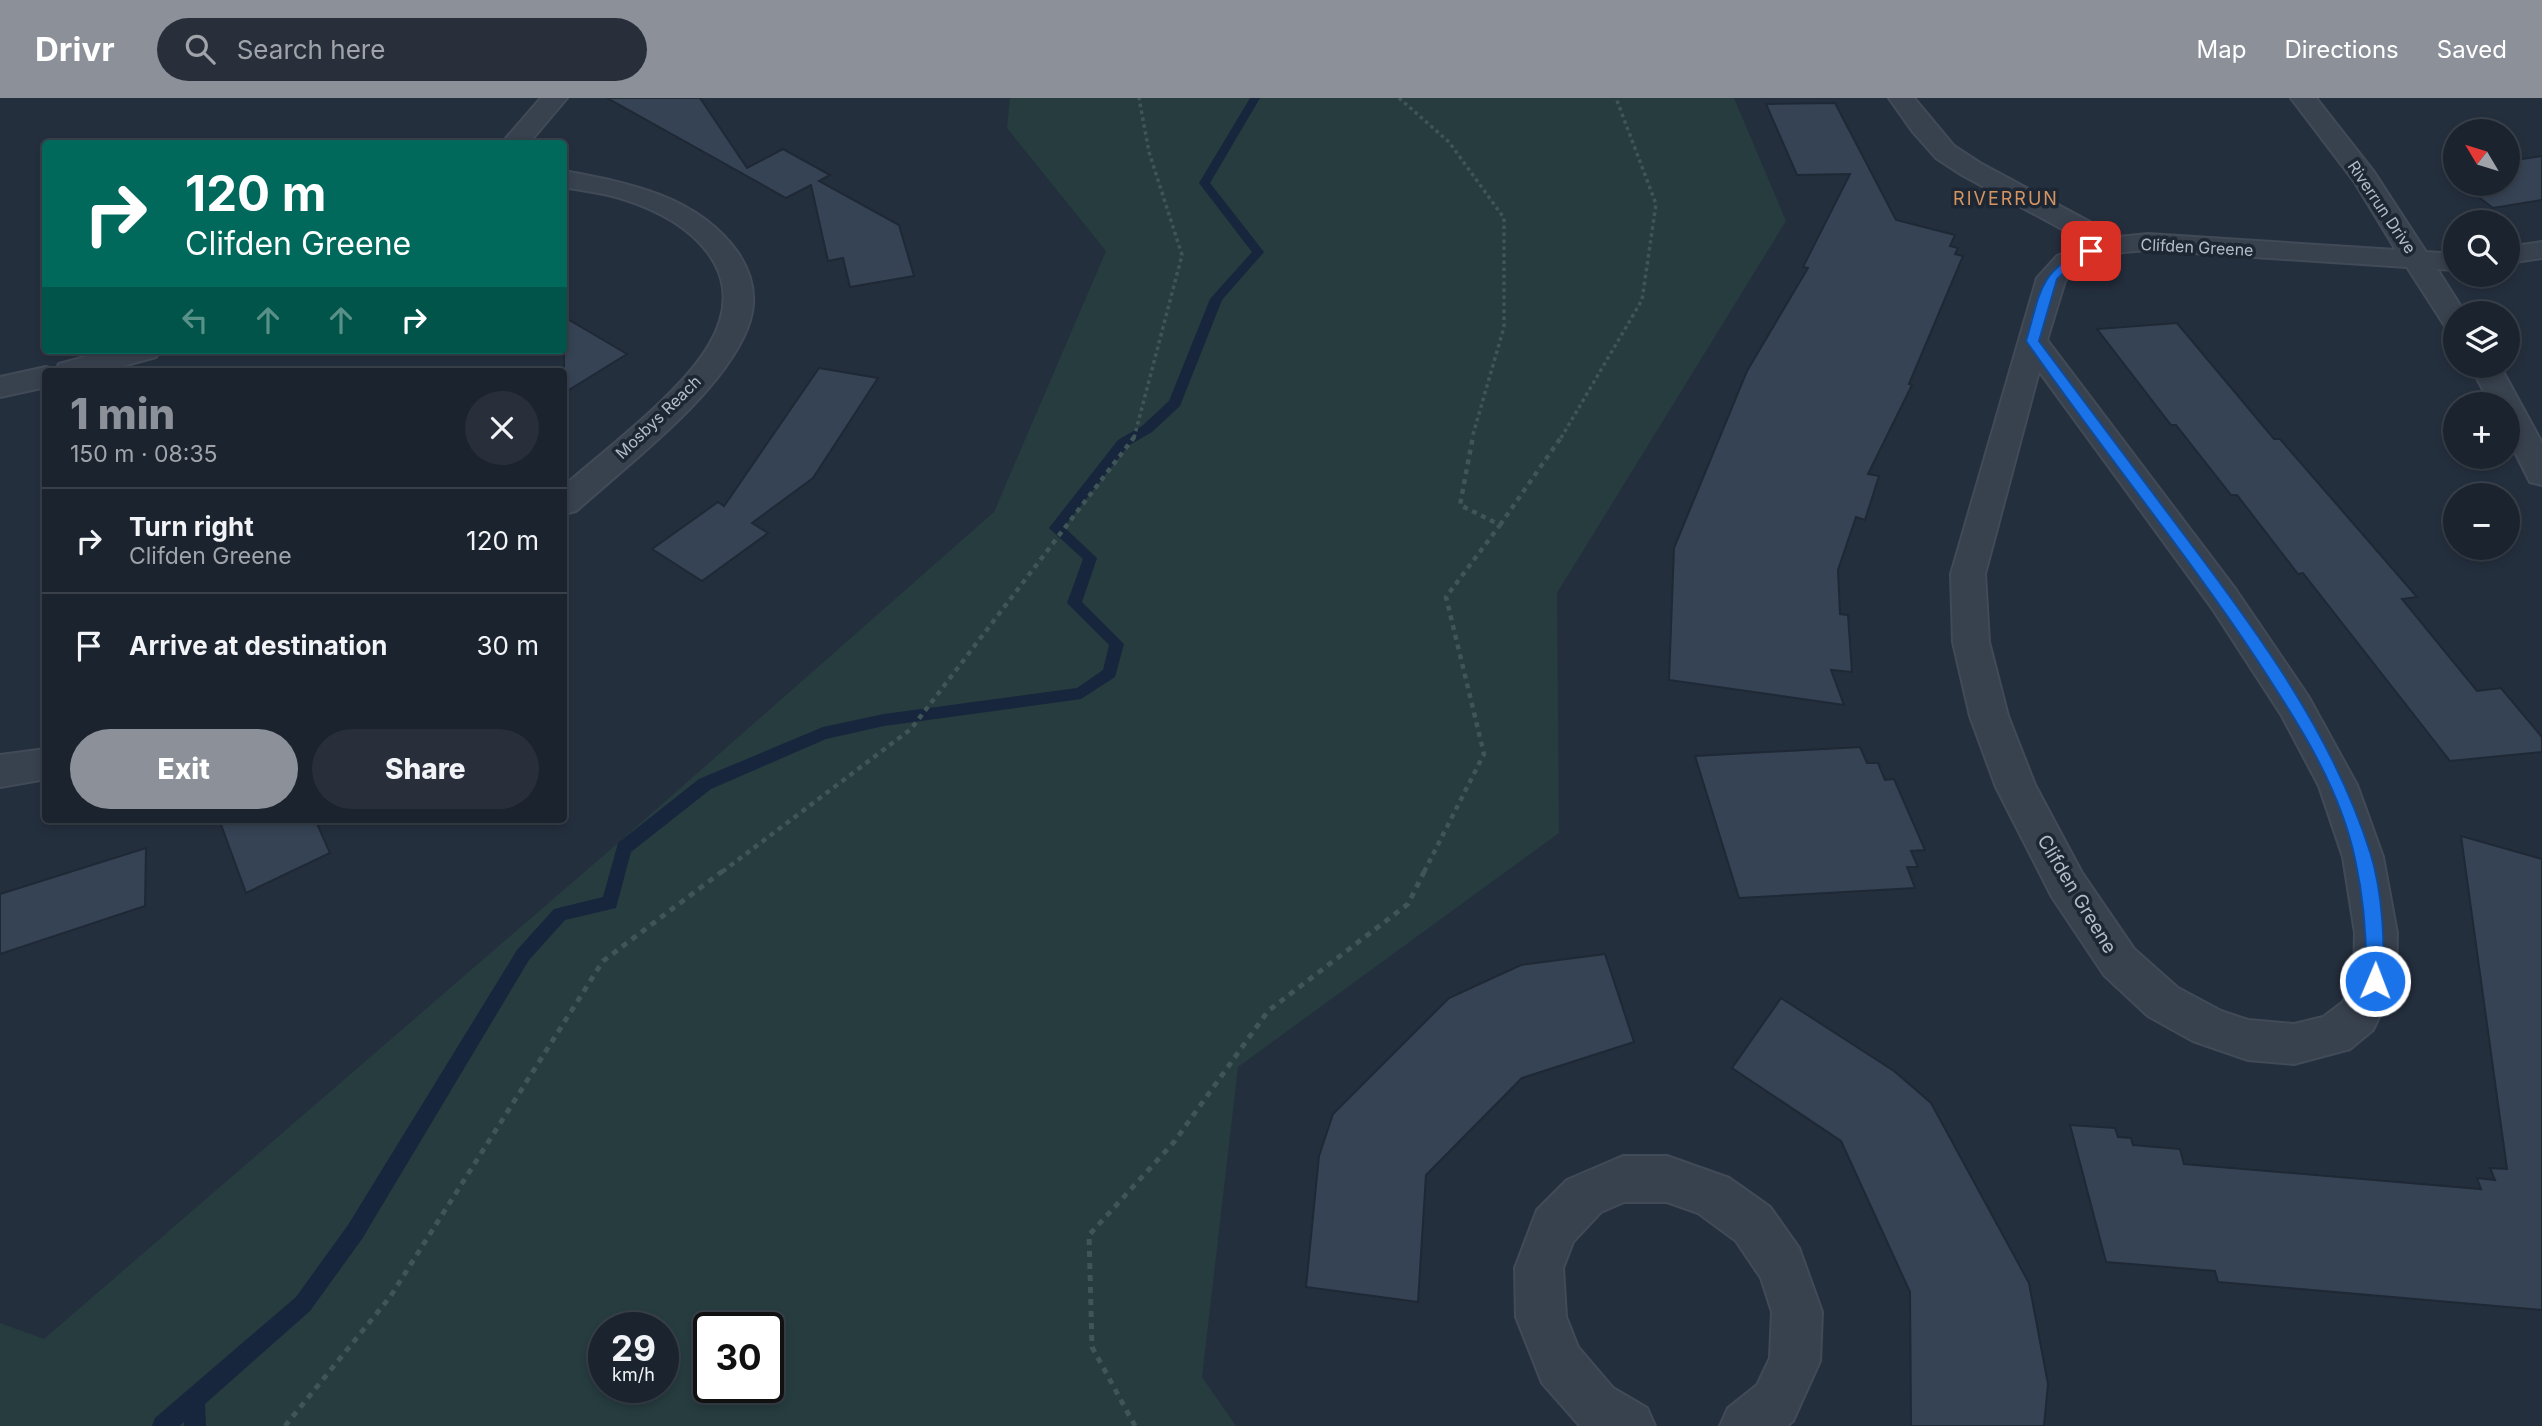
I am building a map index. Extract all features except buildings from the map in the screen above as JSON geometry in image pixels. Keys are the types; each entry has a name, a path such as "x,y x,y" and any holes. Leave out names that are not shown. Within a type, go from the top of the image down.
{"street":[{"path":"518,140 555,98"},
{"path":"1901,98 1945,152 2112,246"},
{"name":"Riverrun Drive","path":"2302,98 2365,178 2443,301"},
{"name":"Mosbys Reach","path":"567,180 635,195 684,215 712,237 727,255 738,280 739,303 734,327 710,365 683,397 567,500"},
{"name":"Clifden Greene","path":"2032,341 2224,599 2295,706 2338,785 2363,857 2376,933 2375,981 2358,1016 2334,1035 2294,1044 2248,1040 2208,1027 2163,1002 2119,962 2111,951 2067,885 2016,787 1989,716 1971,642 1968,574 2032,341 2051,278 2067,262 2091,251 2148,242 2443,262"},
{"path":"2520,253 2542,250"},
{"path":"81,368 131,354"},
{"path":"0,387 42,378"},
{"path":"2520,431 2542,474"},
{"path":"0,771 42,765"},
{"path":"1629,1426 1595,1406 1560,1365 1541,1317 1539,1268 1554,1227 1584,1196 1623,1179 1667,1179 1712,1194 1753,1224 1782,1265 1797,1312 1795,1361 1773,1418"}],"path":[{"path":"285,1426 390,1297 603,961 911,729 1136,435 1182,255 1149,152 1139,98"},
{"path":"1399,98 1449,142 1504,218 1504,327 1472,438 1460,505 1500,525"},
{"path":"1135,1426 1092,1347 1089,1235 1174,1142 1268,1011 1408,904 1484,754 1446,597 1566,430 1642,300 1656,204 1616,98"}],"green space":[{"path":"1010,98 1734,98 1786,221 1557,593 1559,833 1238,1067 1202,1377 1236,1426 0,1426 0,1323 44,1339 618,843 994,512 1106,251 1007,128"}],"waterway":[{"path":"163,1426 303,1304 355,1232 523,955 560,914 610,903 624,848 705,784 823,733 884,720 1081,693 1110,673 1117,644 1074,603 1090,558 1056,528 1123,443 1147,429 1175,403 1216,299 1258,252 1204,183 1255,98"},
{"path":"194,1401 195,1426"}],"district":[{"name":"RIVERRUN","path":"2006,198"}],"route":[{"path":"2091,251 2067,262 2051,278 2032,341 2224,599 2295,706 2338,785 2363,857 2376,933 2375,981"}]}
